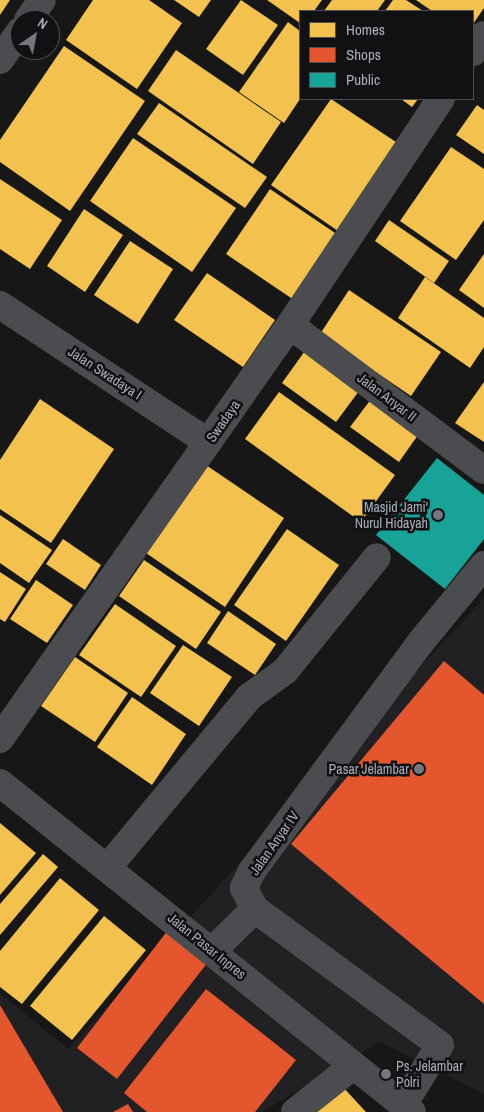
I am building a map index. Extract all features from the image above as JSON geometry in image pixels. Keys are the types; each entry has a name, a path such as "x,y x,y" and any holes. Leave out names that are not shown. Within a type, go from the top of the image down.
{"street":[{"path":"474,50 484,35"},
{"path":"0,60 10,46"},
{"name":"Swadaya","path":"0,739 290,325 441,100"},
{"name":"Jalan Swadaya I","path":"0,305 208,442"},
{"name":"Jalan Anyar II","path":"290,325 484,470"},
{"path":"108,867 248,697 285,671 377,557"},
{"name":"Jalan Anyar IV","path":"408,1109 440,1045 255,908 244,888 252,871 420,643 484,565"},
{"name":"Jalan Pasar Inpres","path":"0,783 213,950 408,1109"},
{"path":"213,950 255,908"},
{"path":"295,1112 353,1066"}],"shaded area":[{"path":"484,598 484,1094 380,1042 262,1112 0,1112 0,993 68,1049"}],"building: Homes":[{"path":"0,0 10,0 0,15"},
{"path":"93,0 149,0 182,23 137,89 66,40"},
{"path":"174,0 211,0 199,17"},
{"path":"241,0 278,25 243,75 206,49"},
{"path":"267,0 322,0 315,10 299,10 299,22"},
{"path":"332,0 385,0 378,10 325,10"},
{"path":"393,0 406,0 421,10 386,10"},
{"path":"416,0 484,0 484,8 474,23 474,10 431,10"},
{"path":"288,22 299,30 299,100 284,123 239,92"},
{"path":"64,46 145,101 70,211 0,162 0,140 54,60 60,60 60,52"},
{"path":"176,50 281,122 253,164 148,91"},
{"path":"330,100 402,146 341,233 271,185"},
{"path":"402,100 417,100 412,107"},
{"path":"159,103 267,177 245,208 137,134"},
{"path":"477,105 484,110 484,154 456,135"},
{"path":"133,138 236,208 192,272 90,201"},
{"path":"451,147 484,169 484,220 456,260 400,221"},
{"path":"0,179 62,220 30,269 0,249"},
{"path":"270,189 338,235 294,300 226,254"},
{"path":"84,209 123,235 85,292 47,266"},
{"path":"389,220 449,261 434,283 375,241"},
{"path":"130,241 173,269 138,324 94,295"},
{"path":"484,254 484,308 459,290"},
{"path":"207,273 275,320 243,367 174,320"},
{"path":"425,277 484,318 484,347 470,368 398,318"},
{"path":"349,290 441,352 411,396 320,334"},
{"path":"307,348 362,387 336,422 282,383"},
{"path":"484,382 484,442 455,423"},
{"path":"279,392 395,475 361,522 245,439"},
{"path":"375,394 423,428 399,462 350,427"},
{"path":"40,399 114,449 51,543 0,509 0,460"},
{"path":"203,463 284,518 225,607 143,551"},
{"path":"0,515 52,550 29,583 0,563"},
{"path":"287,529 339,565 286,641 234,605"},
{"path":"63,539 101,565 85,590 46,564"},
{"path":"144,560 221,612 196,649 119,596"},
{"path":"0,572 26,589 5,622 0,619"},
{"path":"36,580 73,605 47,643 10,619"},
{"path":"115,604 176,646 141,697 79,655"},
{"path":"228,611 276,644 255,675 207,643"},
{"path":"183,645 232,677 199,726 150,693"},
{"path":"75,657 128,693 95,742 41,706"},
{"path":"132,697 186,734 152,785 97,747"},
{"path":"0,823 36,853 0,895"},
{"path":"43,854 58,867 0,935 0,904"},
{"path":"60,878 99,910 22,1004 0,987 0,951"},
{"path":"104,916 146,950 72,1040 30,1006"},
{"path":"342,1086 366,1112 314,1112"}],"building: Shops":[{"name":"Pasar Jelambar","path":"444,661 484,695 484,1004 291,844"},
{"path":"168,930 208,962 117,1079 77,1048"},
{"path":"206,989 296,1060 255,1112 147,1112 124,1093"},
{"path":"0,1005 63,1112 0,1112"},
{"path":"128,1104 133,1112 113,1112"}],"building: Public":[{"name":"Masjid Jami' Nurul Hidayah","path":"437,458 484,495 484,539 445,589 376,535"}],"place":[{"name":"Masjid Jami' Nurul Hidayah","path":"438,515"},
{"name":"Pasar Jelambar","path":"419,769"},
{"name":"Ps. Jelambar Polri","path":"386,1074"}]}
